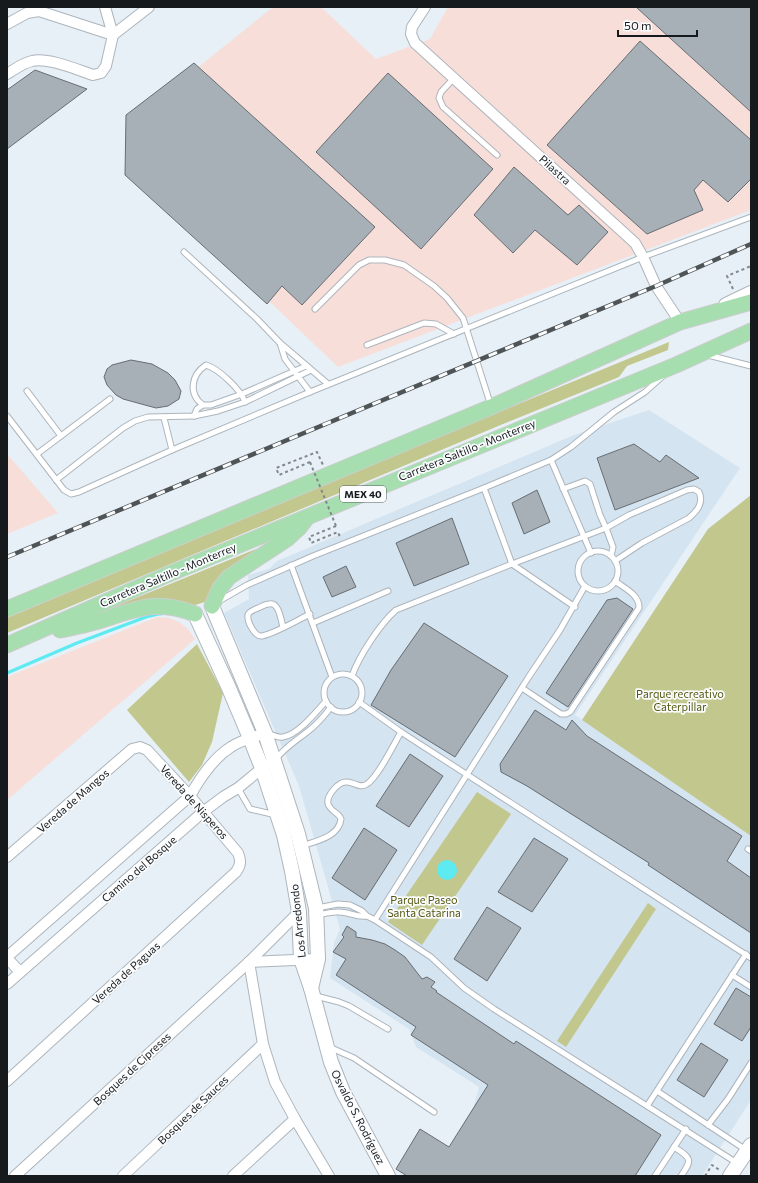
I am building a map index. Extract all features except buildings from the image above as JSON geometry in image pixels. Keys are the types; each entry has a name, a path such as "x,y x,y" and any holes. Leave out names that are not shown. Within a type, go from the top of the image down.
{"main road":[{"name":"MEX 40","path":"7,609 491,407 680,322 711,314 744,300"},
{"name":"Carretera Saltillo - Monterrey","path":"7,645 164,576 676,364 751,331"},
{"path":"41,631 65,629 144,606 165,606 203,610 229,577 287,539 299,528 307,516"}],"street":[{"path":"7,74 19,66 32,61 44,60 93,75 101,73 106,66 113,35 105,7"},
{"path":"113,35 150,7"},
{"name":"Pilastra","path":"422,8 412,28 411,34 415,43 634,243 643,257 656,286 680,322"},
{"path":"7,24 27,13 39,9 113,35"},
{"name":"MEX 40","path":"744,300 751,293"},
{"name":"Los Arredondo","path":"203,610 265,733 275,759 301,846 317,912 318,959 312,992"},
{"name":"Los Arredondo","path":"203,610 228,686 262,768 284,835 299,912 301,959 312,992"},
{"name":"Camino del Bosque","path":"7,957 190,796 205,773 218,757 232,746 265,733"},
{"name":"Vereda de Nisperos","path":"140,747 147,750 190,796 238,853 241,863"},
{"name":"Vereda de Mangos","path":"7,857 132,749 140,747"},
{"name":"Camino del Bosque","path":"7,984 203,812 238,788 275,759"},
{"name":"Vereda de Paguas","path":"7,1081 236,872 241,863"},
{"name":"Bosques de Cipreses","path":"15,1176 249,962 299,912"},
{"path":"7,957 20,972"},
{"path":"318,959 249,962 262,1044 275,1082 329,1176"},
{"name":"Osvaldo S. Rodríguez","path":"312,992 326,1046 343,1092 388,1176"},
{"name":"Bosques de Sauces","path":"123,1176 262,1044"},
{"path":"233,1176 295,1119"},
{"path":"727,1174 738,1163 749,1148"}],"lane":[{"path":"454,78 441,92 439,98 443,107 497,155"},
{"path":"7,416 64,490 71,494 79,492 172,450 328,384 466,330 643,257 751,217"},
{"path":"184,252 280,343 328,384"},
{"path":"315,309 359,265 369,260 385,260 404,265 434,286 447,298 463,318 491,407"},
{"path":"366,345 424,323 436,324 454,334"},
{"path":"280,343 285,359 310,392"},
{"path":"702,353 751,366"},
{"path":"203,610 247,585 291,565 551,460 571,447 614,412 645,392 676,364"},
{"path":"245,402 242,394 213,367 206,365 199,370 194,378 194,393 197,401 203,405 211,405 242,394 306,366"},
{"path":"56,480 122,428 135,421 148,417 164,418 194,416 218,411 245,402 312,370"},
{"path":"27,391 61,436"},
{"path":"37,454 110,399"},
{"path":"194,416 197,409 203,405"},
{"path":"164,418 172,450"},
{"path":"551,460 583,536 592,552"},
{"path":"563,489 585,481 590,484 600,515 613,547 611,556"},
{"path":"484,488 512,564 575,607"},
{"path":"352,676 355,668 376,633 387,618 396,610 606,528 629,515 686,490 694,489 699,492 701,497 699,507 689,518 642,543 615,561"},
{"path":"598,551 611,556 618,568 618,574 611,586 605,590 598,591 591,590 585,586 579,576 578,571 582,560 592,552 598,551"},
{"path":"291,565 332,677"},
{"path":"522,688 561,714 570,712 639,608 637,598 615,581"},
{"path":"375,920 575,607 585,586"},
{"path":"313,623 388,591"},
{"path":"283,628 277,606 273,604 269,603 251,611 248,615 253,631 257,635 261,636 283,628 310,614"},
{"path":"345,674 352,676 356,680 361,691 359,702 355,707 340,712 331,707 326,701 324,694 325,688 332,677 345,674"},
{"path":"265,733 282,738 288,736 306,723 326,701"},
{"path":"359,702 401,732 640,888 751,958"},
{"path":"275,759 290,743 312,728 331,707"},
{"path":"301,846 325,838 339,827 341,819 340,816 329,807 328,803 332,792 340,783 347,782 362,786 367,784 377,772 401,732"},
{"path":"238,788 250,809 277,815"},
{"path":"317,912 338,904 350,905 362,911 367,916 431,957 464,988 494,1009 738,1163"},
{"path":"317,912 338,912 359,917 367,916"},
{"path":"648,1106 746,954"},
{"path":"732,974 751,987"},
{"path":"312,992 349,1006 388,1030"},
{"path":"326,1046 354,1058 434,1112"},
{"path":"708,1125 728,1100 751,1063"},
{"path":"657,1091 708,1125 749,1148"},
{"path":"655,1176 686,1129"},
{"path":"674,1147 688,1156 689,1160 689,1165 681,1176"}],"path":[{"path":"744,300 727,276 751,266"},
{"path":"328,475 317,452 276,468 279,475 310,462 336,526 309,537 311,543 338,532"},
{"path":"705,1176 712,1165 727,1174"}],"shaded area":[{"path":"273,7 321,7 376,59 430,39 448,7 751,7 751,210 338,367 137,175 141,113"},
{"path":"649,410 740,468 575,715 751,836 751,1100 702,1176 500,1176 461,1151 479,1087 416,1047 409,1029 330,978 334,943 340,929 299,786 224,613 249,599 248,575 269,569 277,561 574,435"},
{"path":"7,454 58,513 7,534"},
{"path":"157,617 169,618 179,622 187,628 195,639 7,800 7,677"}],"green space":[{"path":"669,342 668,350 627,366 619,377 503,424 7,633 7,618"},
{"name":"Parque recreativo Caterpillar","path":"751,495 751,836 582,720 708,529"},
{"path":"271,543 214,585 209,592 208,601 192,606 84,619"},
{"path":"197,644 223,693 212,742 202,765 189,782 127,710"},
{"name":"Parque Paseo Santa Catarina","path":"477,792 511,814 422,945 388,922"},
{"path":"648,903 656,909 566,1047 557,1041"}],"water":[{"path":"447,860 454,863 457,870 454,877 447,880 440,877 437,870 440,863"}],"waterway":[{"path":"7,673 77,643 146,617 161,614"}],"railway":[{"path":"7,557 656,286 751,244"}]}
